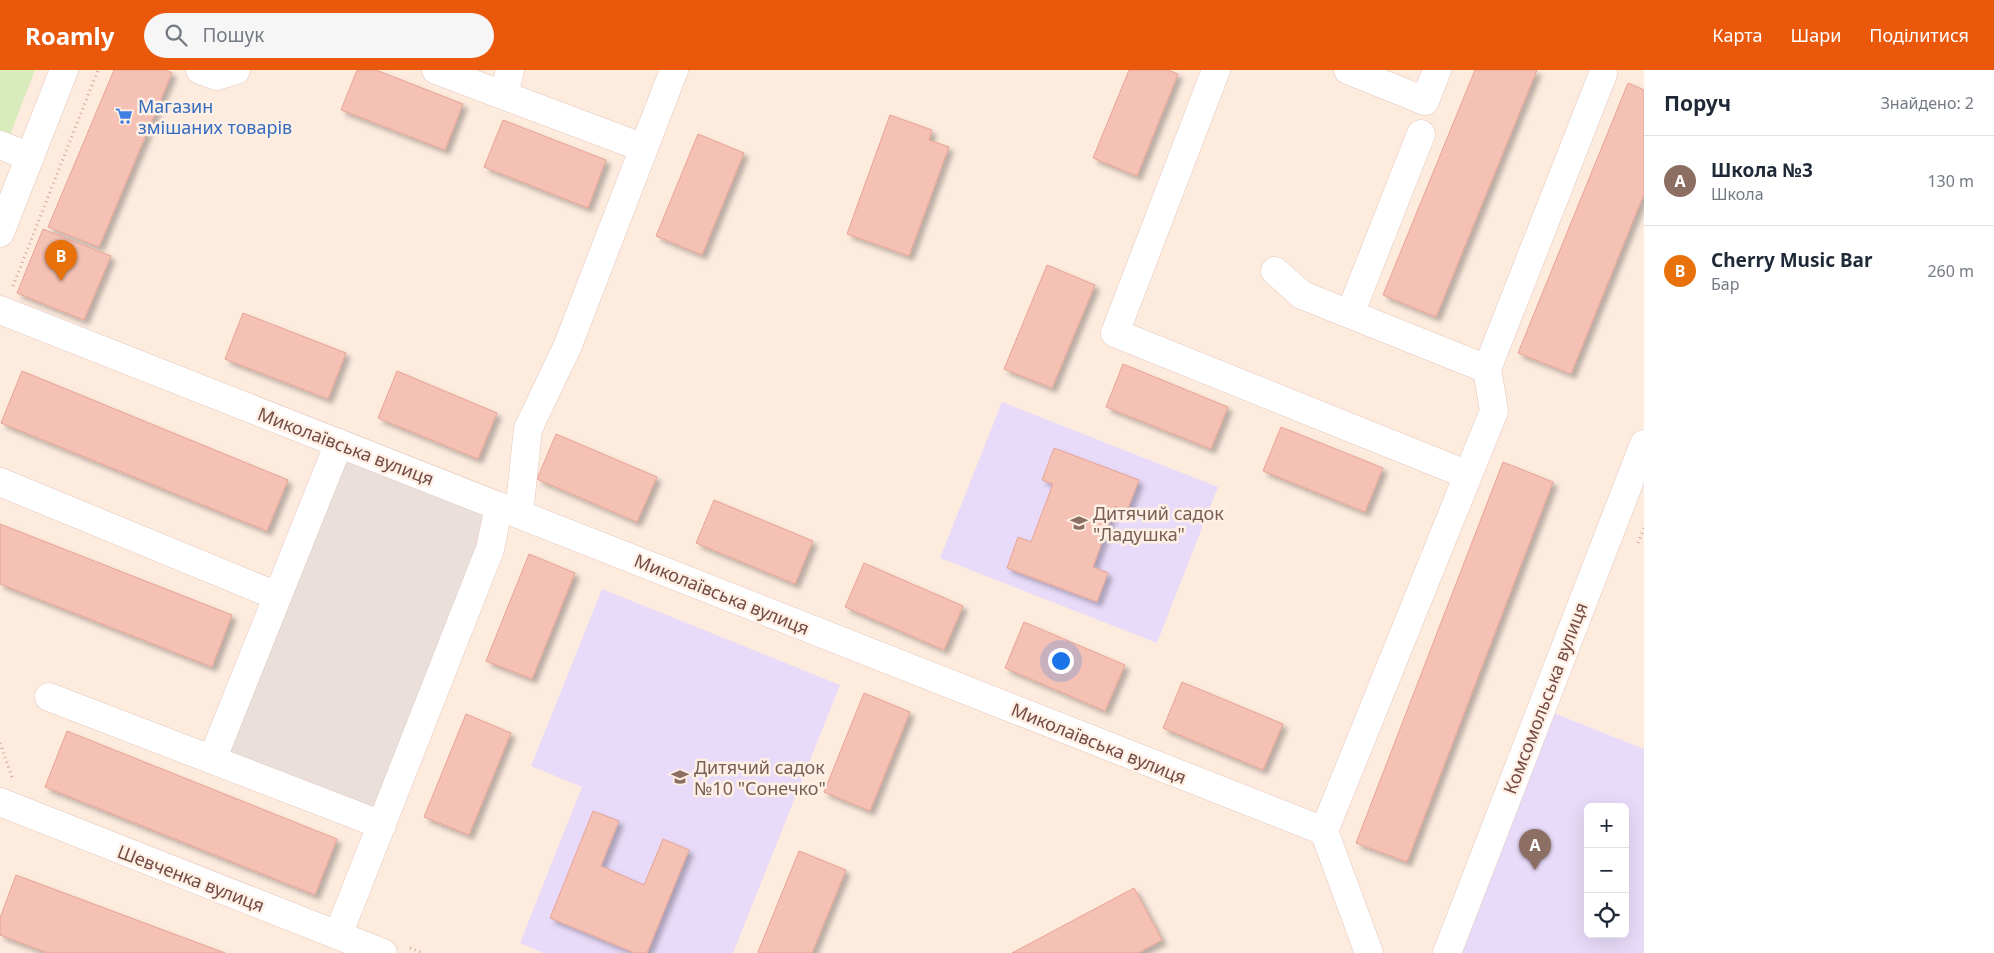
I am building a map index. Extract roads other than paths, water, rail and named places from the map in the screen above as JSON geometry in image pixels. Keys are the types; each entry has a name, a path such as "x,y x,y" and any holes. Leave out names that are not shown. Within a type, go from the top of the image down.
{"street":[{"path":"0,233 64,70"},
{"path":"200,70 216,76 236,70"},
{"path":"436,70 507,83 644,148"},
{"path":"338,936 490,549 509,510 528,429 568,345 674,70"},
{"path":"1216,70 1115,333 1468,475"},
{"path":"1348,70 1425,100 1437,70"},
{"path":"1369,953 1324,831 1494,411 1487,369 1603,74"},
{"path":"1350,314 1422,134"},
{"path":"0,145 30,157"},
{"path":"1275,271 1302,295 1487,369"},
{"name":"Миколаївська вулиця","path":"1,310 1324,831"},
{"path":"212,760 338,443"},
{"name":"Комсомольська вулиця","path":"1447,953 1644,444"},
{"path":"0,482 277,596"},
{"path":"49,697 382,825"},
{"name":"Шевченка вулиця","path":"7,794 338,936 383,953"}],"place":[{"name":"Магазин змішаних товарів","path":"124,116"},
{"name":"Cherry Music Bar","path":"61,281"},
{"name":"Дитячий садок \"Ладушка\"","path":"1079,523"},
{"name":"Дитячий садок №10 \"Сонечко\"","path":"680,777"},
{"name":"Школа №3","path":"1535,870"}]}
